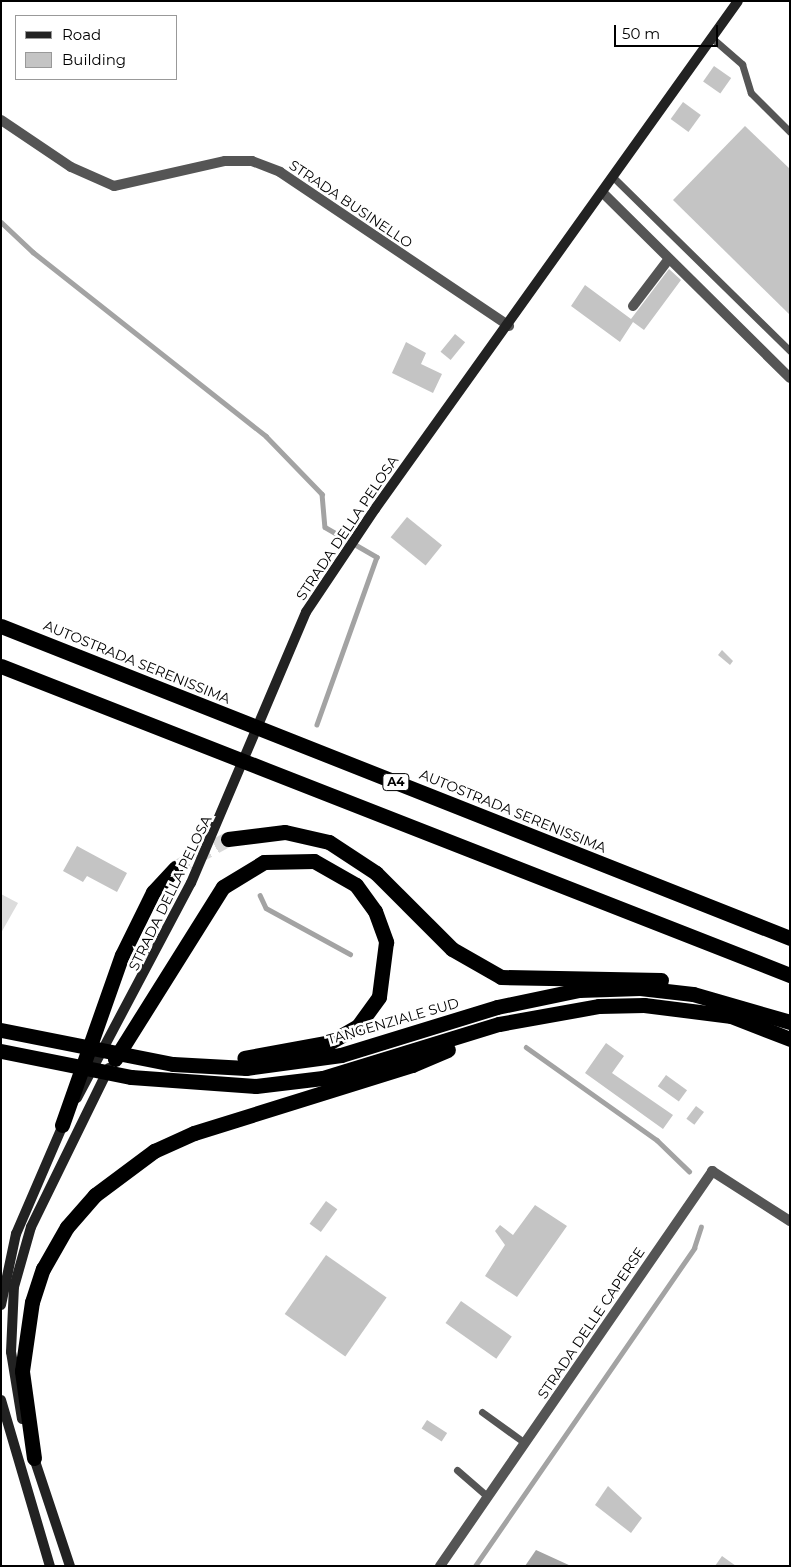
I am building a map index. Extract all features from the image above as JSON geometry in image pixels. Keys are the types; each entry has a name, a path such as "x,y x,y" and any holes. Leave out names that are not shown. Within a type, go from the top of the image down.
{"highway":[{"path":"1,620 240,720"},
{"name":"AUTOSTRADA SERENISSIMA","path":"1,626 790,938"},
{"path":"1,666 790,975"},
{"path":"1,676 311,787"},
{"path":"228,839 285,832 329,842 376,873 452,949 501,978 534,981 636,977 705,989 734,1002"},
{"path":"111,1065 211,902 242,873 264,862 314,861 356,885 376,911 386,942 379,997 363,1019 330,1042 291,1052 234,1058 208,1068"},
{"path":"62,1124 132,932 153,892 175,868"},
{"name":"TANGENZIALE SUD","path":"1,1030 173,1064 208,1068 278,1066 340,1055 553,994 640,988 734,1002 790,1022"},
{"path":"1,1051 171,1082 256,1086 324,1078 499,1024 599,1006 644,1005 731,1016 790,1039"},
{"path":"34,1458 22,1371 32,1302 43,1269 67,1227 95,1195 154,1151 194,1133 412,1065 499,1024"}],"street":[{"name":"STRADA DELLA PELOSA","path":"1,1305 16,1234 62,1124 135,994 227,805 306,612 335,566 509,326 738,1"},
{"name":"STRADA BUSINELLO","path":"1,120 108,185 225,161 252,161 280,172 509,326"},
{"path":"603,193 668,260 790,378"},
{"path":"633,306 668,260"},
{"name":"STRADA DELLA PELOSA","path":"111,1065 135,994"},
{"path":"70,1566 34,1458 16,1395 11,1352 14,1287 31,1227 111,1065"},
{"name":"STRADA DELLE CAPERSE","path":"440,1566 712,1171 790,1221"},
{"path":"1,1400 50,1566"}],"lane":[{"path":"712,38 742,64 751,93 790,132"},
{"path":"614,178 790,350"},
{"path":"482,1412 525,1442"},
{"path":"456,1470 487,1496"}],"shaded area":[{"path":"1,894 18,903 1,933"},
{"path":"536,1550 571,1566 525,1566"}],"building":[{"path":"714,66 731,78 720,94 703,82"},
{"path":"683,102 701,115 688,132 671,119"},
{"path":"745,126 790,169 790,315 673,200"},
{"path":"669,269 681,280 644,330 633,322 620,342 571,306 585,285 631,319"},
{"path":"455,334 465,342 451,360 441,352"},
{"path":"406,342 426,353 421,364 442,374 433,393 392,373"},
{"path":"407,517 442,545 426,566 391,537"},
{"path":"722,650 733,661 730,665 718,655"},
{"path":"77,846 127,873 117,892 87,876 83,882 63,871"},
{"path":"606,1043 624,1056 612,1073 673,1115 663,1129 585,1073"},
{"path":"666,1075 687,1090 679,1102 658,1086"},
{"path":"696,1106 704,1112 694,1125 686,1119"},
{"path":"326,1201 337,1209 321,1232 310,1224"},
{"path":"535,1205 567,1226 517,1297 485,1276 505,1245 495,1231 500,1225 513,1235"},
{"path":"326,1255 387,1297 345,1356 285,1314"},
{"path":"461,1301 512,1337 496,1359 446,1323"},
{"path":"427,1420 447,1433 442,1441 422,1428"},
{"path":"608,1486 642,1518 631,1533 595,1505"},
{"path":"722,1556 736,1566 715,1566"}],"waterway":[{"path":"1,222 33,252 266,436 322,494 325,527 377,557 317,725"},
{"path":"260,895 266,908 350,954"},
{"path":"526,1047 657,1140 689,1171"},
{"path":"475,1566 694,1248 701,1227"}],"tunnel":[{"path":"175,868 228,839"}]}
